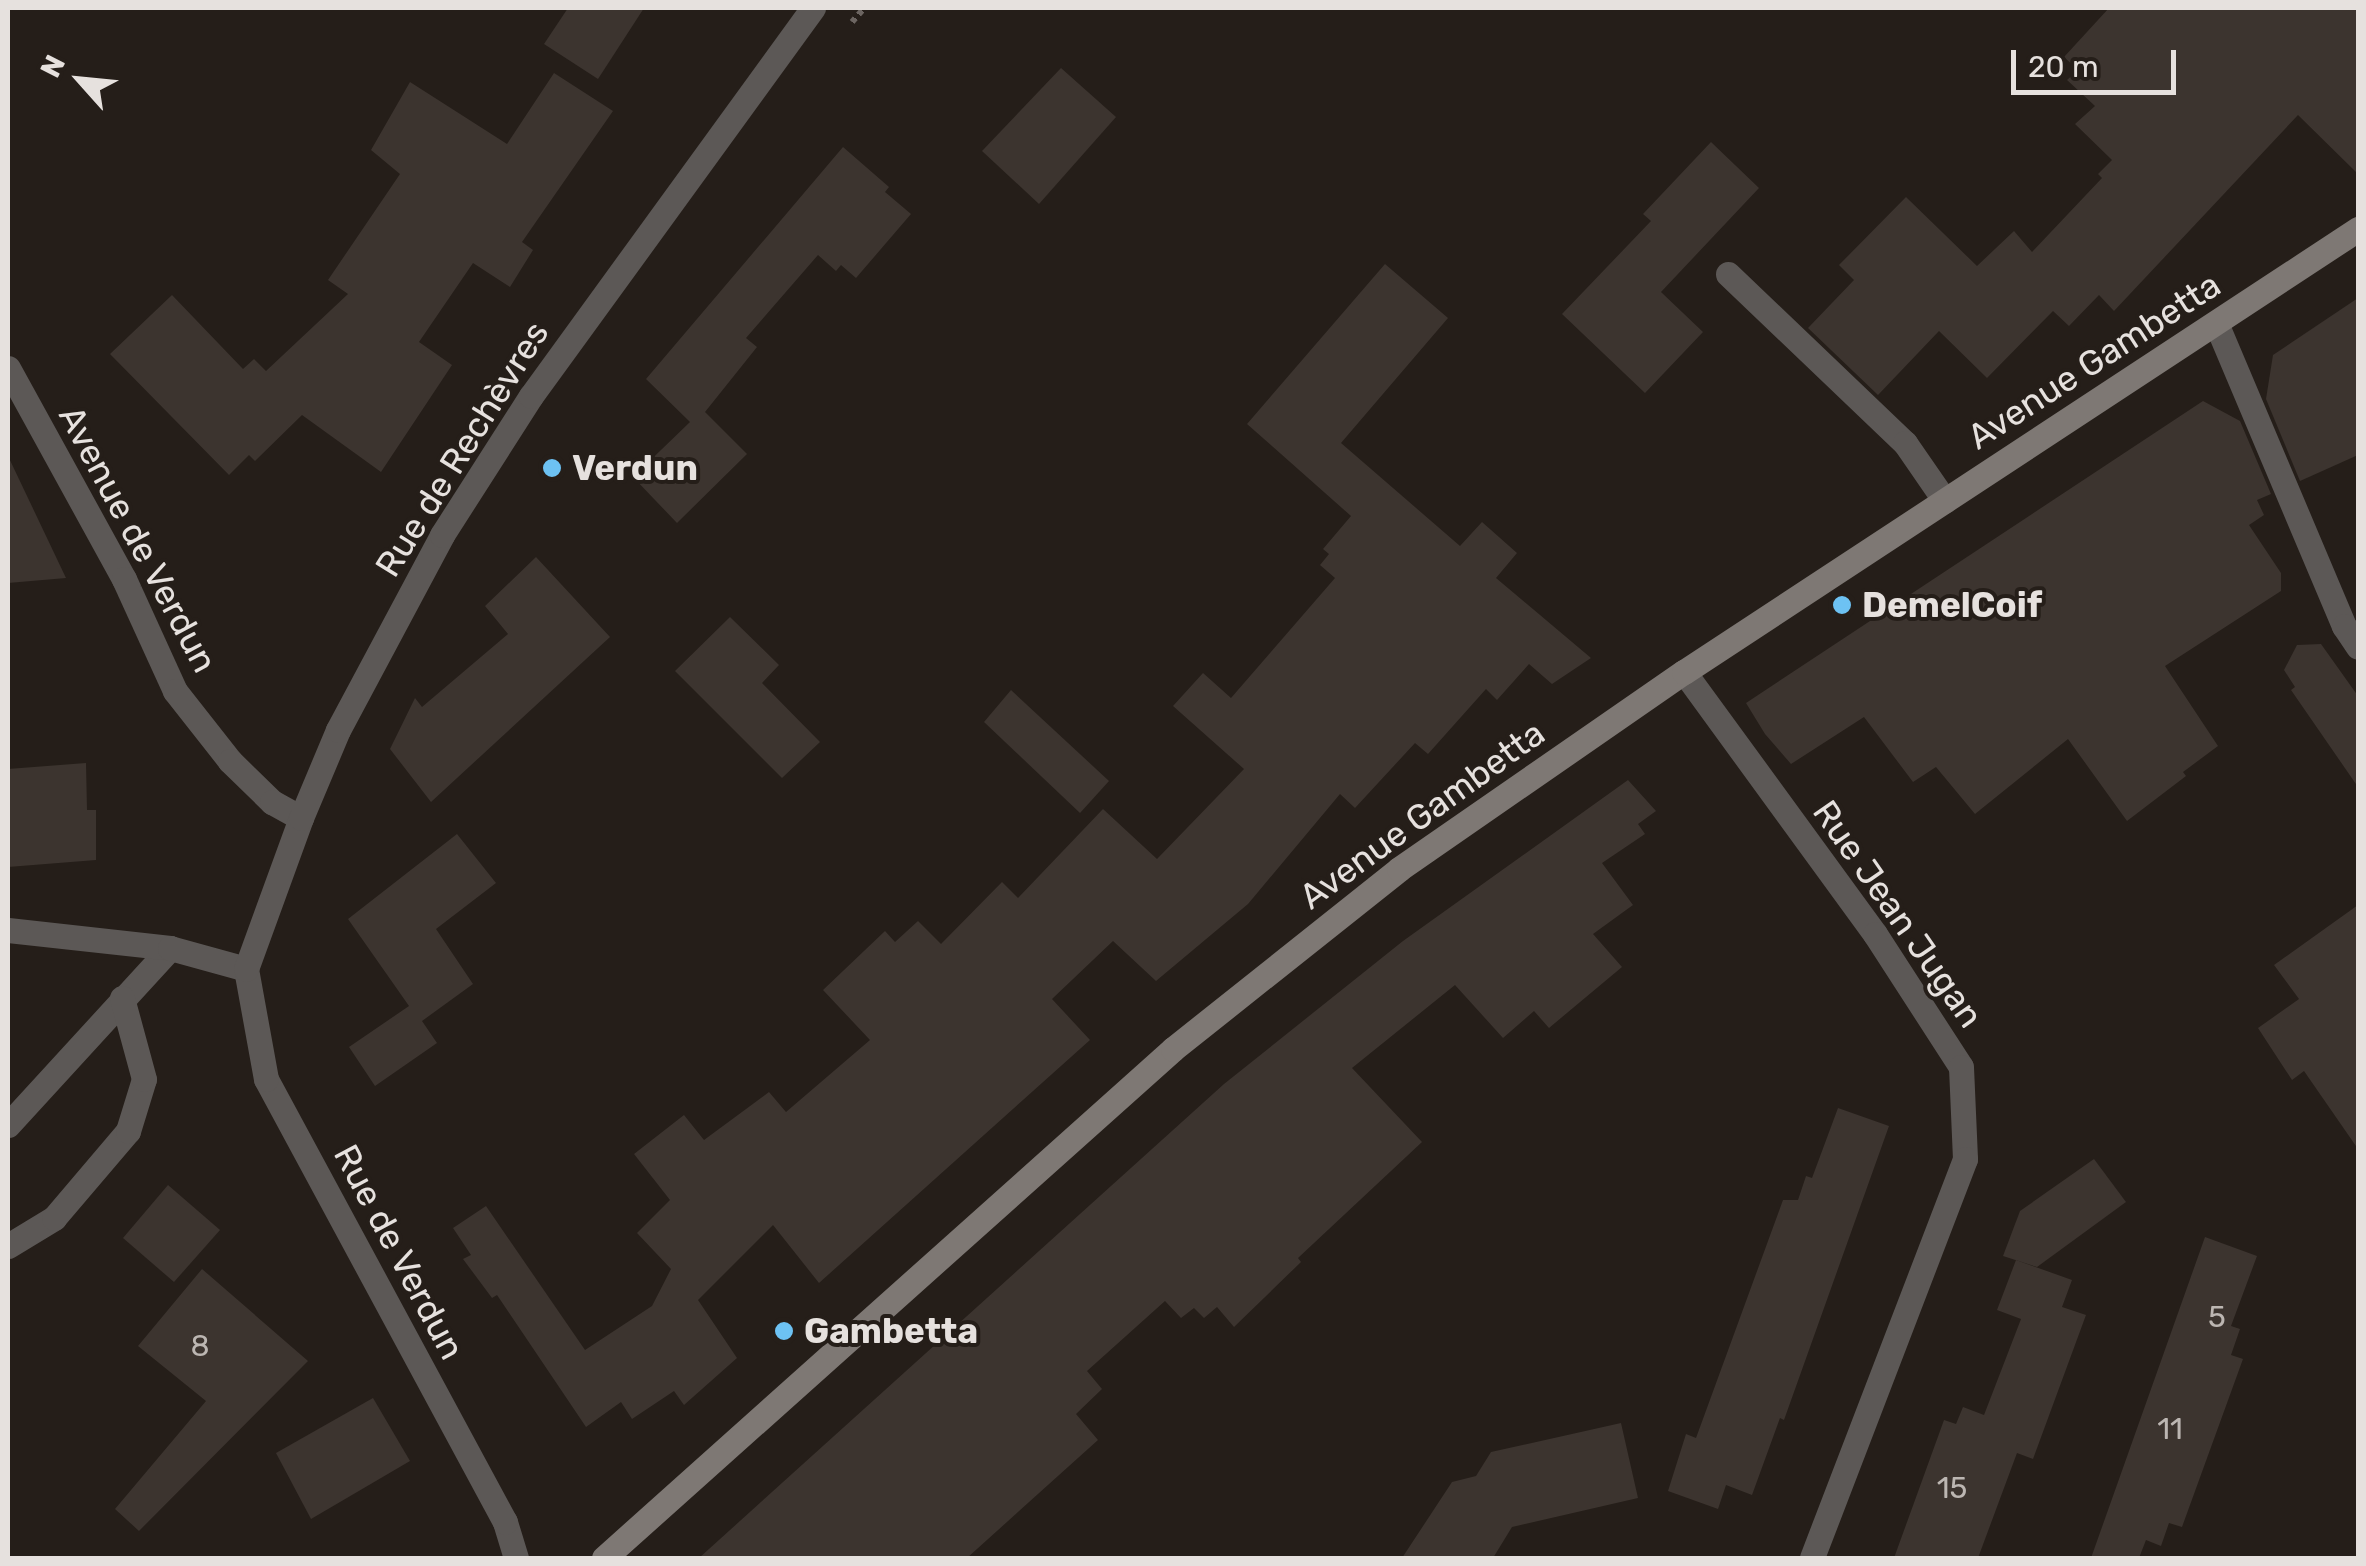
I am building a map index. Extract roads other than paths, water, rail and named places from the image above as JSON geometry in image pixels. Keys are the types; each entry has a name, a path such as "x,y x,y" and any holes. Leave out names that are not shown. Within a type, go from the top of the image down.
{"main road":[{"name":"Avenue Gambetta","path":"604,1558 1173,1049 1398,869 1684,672 2358,229"}],"street":[{"name":"Rue de Rechèvres","path":"246,970 300,818 338,730 442,536 531,396 813,8"},
{"path":"1728,274 1905,443 1945,501"},
{"path":"2216,323 2344,626 2358,646"},
{"name":"Avenue de Verdun","path":"8,368 124,579 175,692 230,761 272,802 300,818"},
{"name":"Rue Jean Jugan","path":"1684,672 1876,934 1961,1067 1965,1159 1812,1558"},
{"path":"8,930 170,948 246,970"},
{"path":"8,1125 170,948"},
{"name":"Rue de Verdun","path":"246,970 266,1079 505,1522 516,1558"},
{"path":"8,1246 54,1218 128,1131 144,1079 122,998"}],"place":[{"name":"Verdun","path":"552,468"},
{"name":"DemelCoif","path":"1842,605"},
{"name":"Gambetta","path":"784,1331"}]}
